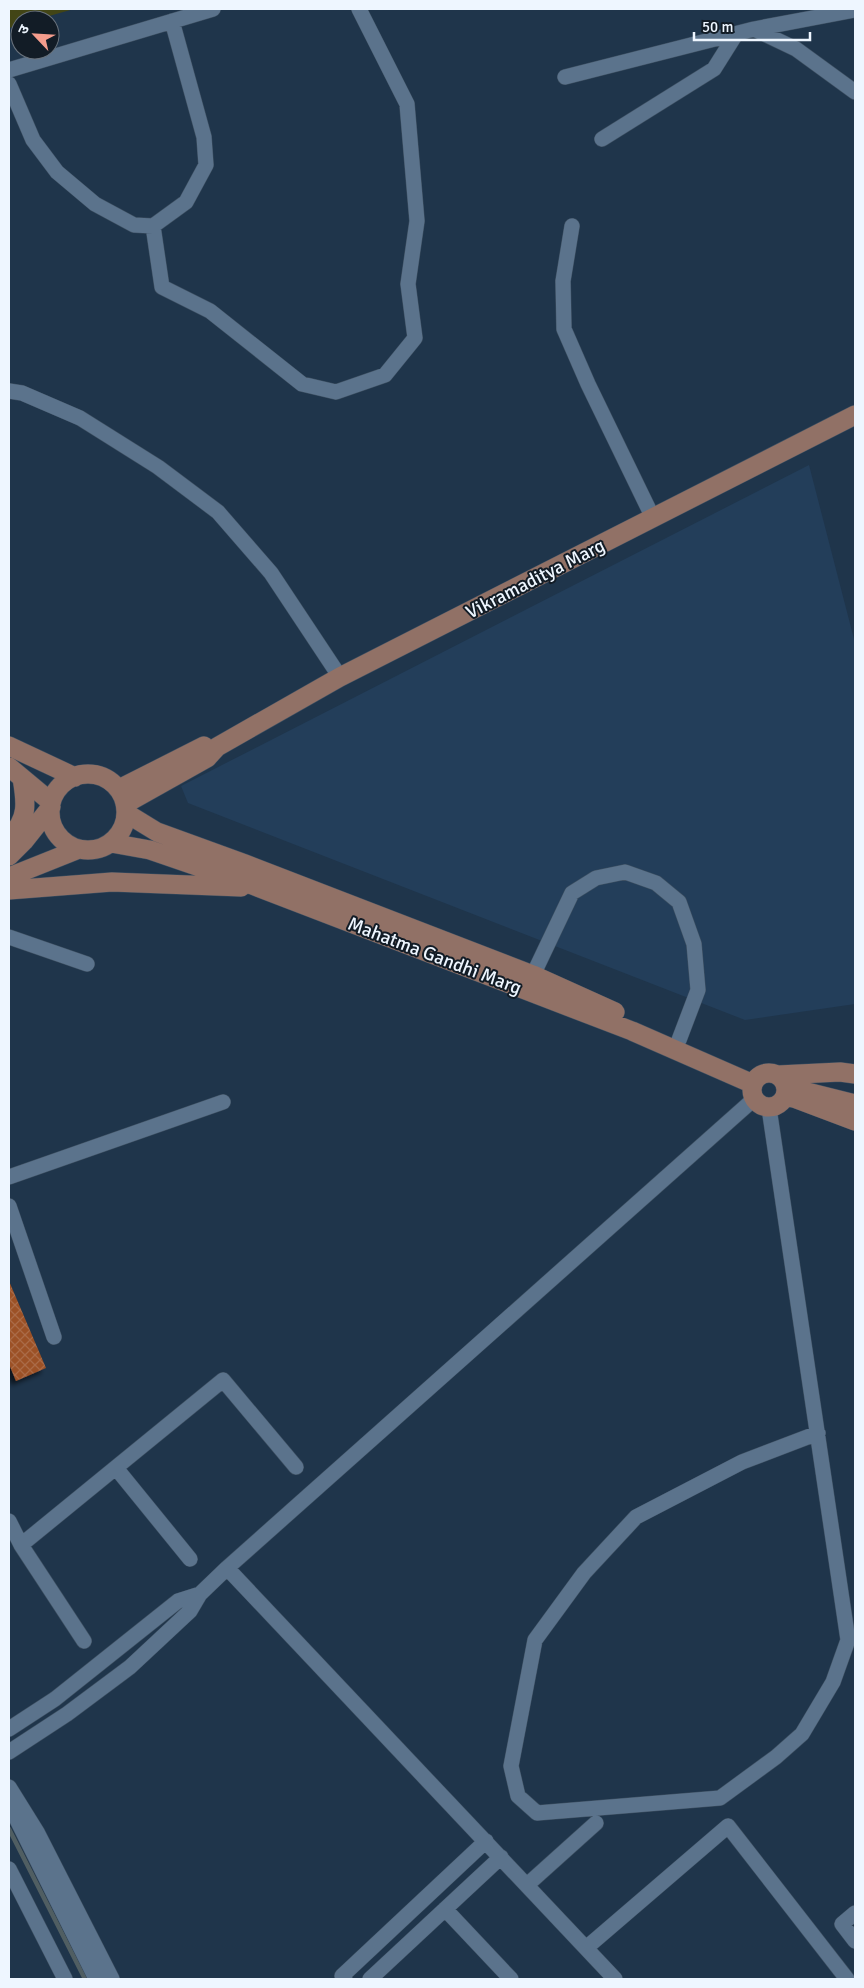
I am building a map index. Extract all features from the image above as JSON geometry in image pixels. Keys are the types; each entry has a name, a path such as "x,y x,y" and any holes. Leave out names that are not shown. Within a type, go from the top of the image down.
{"main road":[{"name":"Vikramaditya Marg","path":"123,802 204,746 217,747 340,677 855,415"},
{"path":"9,746 75,777"},
{"path":"15,772 51,805"},
{"path":"9,837 23,820 26,802 15,772"},
{"path":"9,856 24,841 51,805 58,789 68,779 83,774 97,774 111,781 123,802 125,822 119,835 111,843 94,850 80,849 65,842 56,833 50,817 51,805"},
{"name":"Mahatma Gandhi Marg","path":"123,802 157,832 254,867 533,975 679,1040 758,1092"},
{"name":"Mahatma Gandhi Marg","path":"111,843 150,850 252,885 632,1030 758,1092"},
{"path":"9,877 80,849"},
{"path":"9,890 112,882 237,888 252,885"},
{"path":"783,1086 848,1073 855,1059"},
{"path":"783,1086 780,1104 758,1092 767,1073 783,1086 855,1121"},
{"path":"783,1086 855,1104"}],"street":[{"path":"9,70 213,9"},
{"path":"153,226 162,288 210,311 302,384 336,392 385,375 415,338 408,284 417,221 407,104 360,9"},
{"path":"565,77 754,29 855,10"},
{"path":"9,84 33,140 57,172 94,204 134,225 153,226 186,202 206,165 204,137 172,21"},
{"path":"754,29 796,49 855,92"},
{"path":"602,139 714,69 736,34"},
{"path":"572,226 563,281 564,329 588,384 653,518"},
{"path":"9,391 22,393 80,418 158,467 218,512 271,573 340,677"},
{"path":"533,975 572,893 596,878 625,872 656,883 679,902 694,944 698,990 679,1040"},
{"path":"9,937 87,964"},
{"path":"758,1092 818,1434 852,1645 834,1682 802,1734 776,1757 720,1798 538,1813 518,1796 511,1766 534,1640 584,1573 636,1518 742,1462 818,1434"},
{"path":"9,1752 67,1714 130,1666 190,1611 200,1594 227,1568 758,1092"},
{"path":"9,1177 223,1102"},
{"path":"9,1206 54,1337"},
{"path":"21,1545 223,1380 296,1467"},
{"path":"116,1468 190,1559"},
{"path":"9,1521 21,1545 84,1641"},
{"path":"227,1568 486,1840 615,1979"},
{"path":"9,1729 55,1699 178,1601 200,1594"},
{"path":"55,1699 67,1714"},
{"path":"9,1787 37,1832 112,1979"},
{"path":"9,1804 96,1979"},
{"path":"527,1885 596,1823"},
{"path":"586,1948 728,1826 847,1979"},
{"path":"345,1979 342,1976 486,1840"},
{"path":"370,1979 501,1857"},
{"path":"9,1869 65,1979"},
{"path":"445,1909 511,1979"},
{"path":"855,1913 842,1924 855,1941"}],"shaded area":[{"path":"809,465 855,643 855,1004 745,1020 188,803 181,786"}],"green space":[{"path":"9,9 74,9 60,13 60,10 10,10 9,28"}],"building":[{"path":"9,1281 46,1368 16,1381 9,1364"}],"waterway":[{"path":"9,1829 85,1979"}]}
